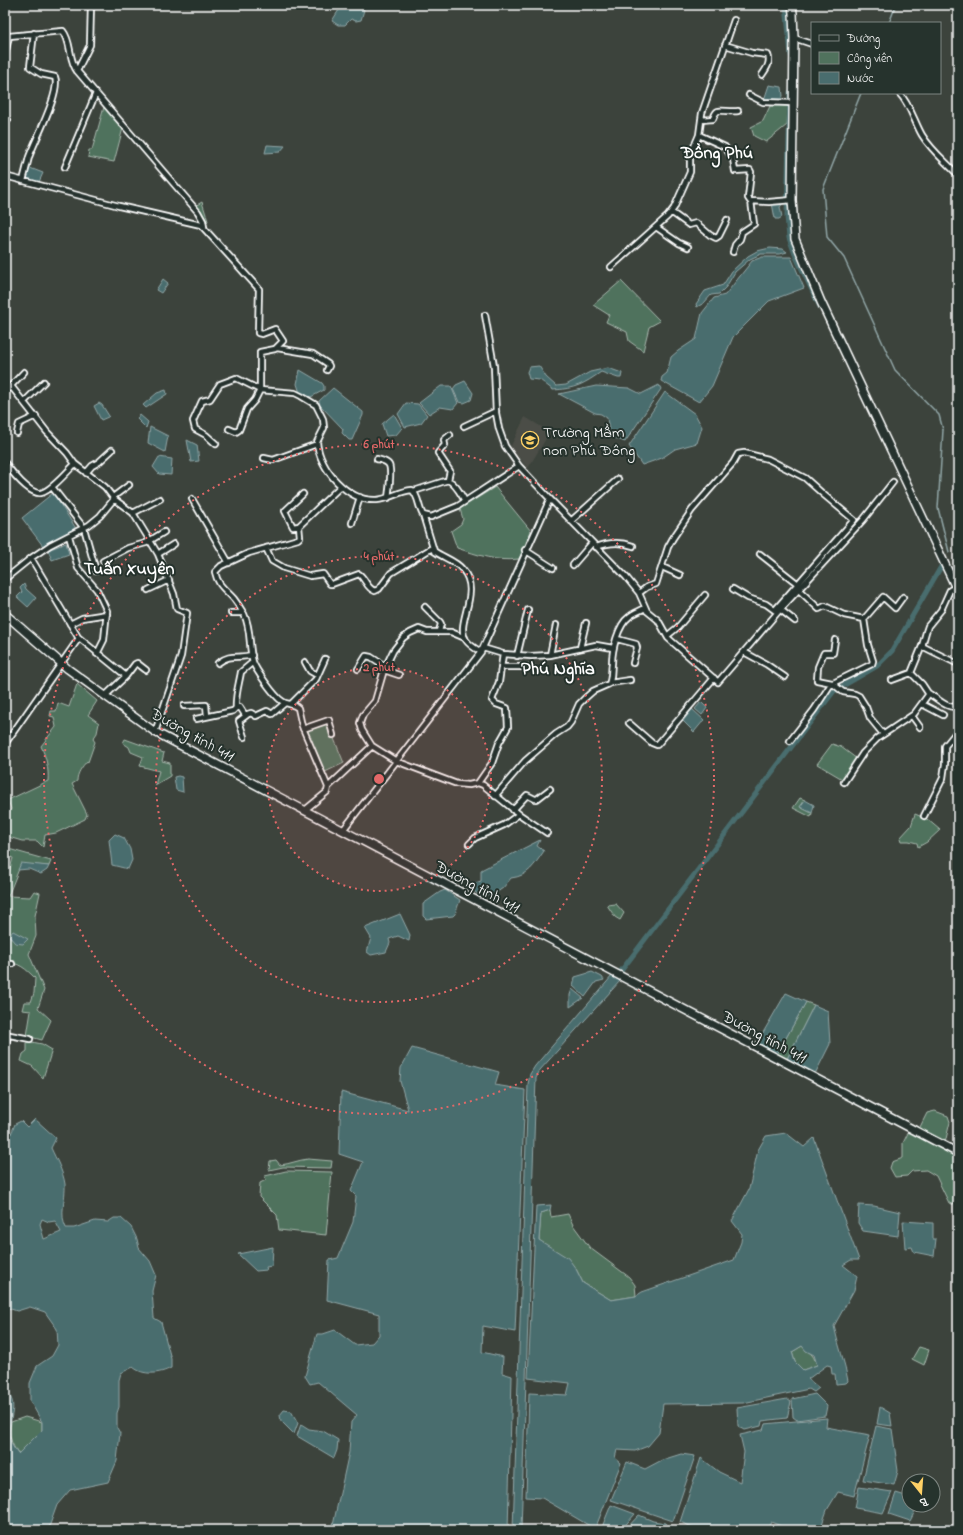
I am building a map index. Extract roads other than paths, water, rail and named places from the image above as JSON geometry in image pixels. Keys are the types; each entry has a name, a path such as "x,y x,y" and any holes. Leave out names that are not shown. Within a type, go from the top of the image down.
{"main road":[{"path":"792,5 794,38 789,200 795,239 815,288 955,589"},
{"name":"Đường tỉnh 411","path":"5,614 61,664 155,732 958,1153"}],"street":[{"path":"77,71 90,46 91,5"},
{"path":"611,267 671,212 690,172 690,156 699,135 702,113 734,20"},
{"path":"5,55 7,35 63,31 68,37 72,64 77,71 198,212 203,221 204,227"},
{"path":"24,181 30,156 54,97 57,80 56,77 41,74 30,67 34,33"},
{"path":"794,38 811,44"},
{"path":"725,45 752,53 768,55 768,65 762,75"},
{"path":"65,167 96,93"},
{"path":"900,94 932,149 958,175"},
{"path":"749,95 764,102 792,104"},
{"path":"701,120 713,119 718,111 738,111"},
{"path":"699,135 725,147 733,159 735,171 750,170 751,172 748,199 751,201 754,224 742,232 733,252"},
{"path":"5,176 201,225 259,289 258,333 262,334 275,329 283,341 277,348"},
{"path":"751,201 789,200"},
{"path":"671,212 689,225 696,223 716,238 727,220"},
{"path":"656,227 688,248"},
{"path":"484,315 494,366 496,411 503,442 519,466 626,577 639,593 646,608 658,620 667,636 718,682 798,584 854,520 805,478 768,459 744,453 738,454 733,463 688,516 670,543 656,585 647,587 639,593"},
{"path":"229,429 236,432 239,430 248,409 260,390 260,352 277,348 313,354 328,364 329,366 326,370"},
{"path":"5,392 24,372"},
{"path":"216,444 206,435 197,431 193,426 193,421 202,401 210,399 220,384 233,378 240,379 260,390 295,393 316,405 323,419 324,428 317,444 318,453 325,466 341,486 360,497 375,500 388,498 404,490 414,491 448,480 456,486 465,501"},
{"path":"24,402 44,382"},
{"path":"11,386 48,432 68,453 74,464 105,487 113,498 133,513 158,554 174,594 177,609 186,612 187,614 181,656 155,732"},
{"path":"464,426 496,411"},
{"path":"17,432 18,424 36,416"},
{"path":"448,480 450,472 438,453 445,445 444,440 450,434"},
{"path":"264,458 273,460 317,444"},
{"path":"86,473 92,466 99,462 112,450"},
{"path":"377,459 386,462 389,466 390,483 388,498"},
{"path":"5,463 13,474 37,493 45,492 52,487 74,464"},
{"path":"423,515 429,517 442,514 519,466"},
{"path":"571,521 618,479"},
{"path":"777,611 799,590 863,520 893,482"},
{"path":"5,579 50,545 84,528 100,516 113,498 129,485"},
{"path":"303,494 284,511 291,526 293,527 299,526 341,486"},
{"path":"52,487 84,528 96,571"},
{"path":"414,491 423,515 432,548 439,555 462,568 466,575 469,584 470,597 464,628 465,638 468,643 482,650 517,656 550,655 596,645 613,648"},
{"path":"352,523 360,497"},
{"path":"133,513 160,499"},
{"path":"192,499 229,563"},
{"path":"343,830 482,650 525,550 550,499"},
{"path":"299,526 300,537 298,539 250,553 221,566 216,572 216,577 222,588 234,599 243,613 249,627 253,662 280,700 298,708 303,729 328,787"},
{"path":"103,561 125,549 149,541 164,532"},
{"path":"69,536 78,568 97,590 107,614 104,640 97,654"},
{"path":"573,565 594,545 611,542 626,543 633,546"},
{"path":"158,554 174,544"},
{"path":"266,548 272,561 284,568 310,576 323,574 330,584 359,574 366,586 375,591 379,589 392,573 432,548"},
{"path":"525,550 553,568"},
{"path":"760,554 798,584"},
{"path":"31,558 79,638 126,676"},
{"path":"662,567 680,575"},
{"path":"148,590 169,580"},
{"path":"733,589 748,598 766,604 795,621"},
{"path":"892,680 911,673 928,626 955,589"},
{"path":"799,590 819,609 826,606 844,615 864,619"},
{"path":"667,636 678,628 705,595"},
{"path":"790,741 814,710 832,683 873,663 868,645 864,619 883,597 895,608 903,597"},
{"path":"425,607 440,622 441,624 439,631"},
{"path":"495,796 525,761 571,722 579,704 584,699 593,691 607,686 610,682 613,648 624,621 629,616 646,608"},
{"path":"517,656 528,610"},
{"path":"231,613 243,613"},
{"path":"70,624 82,618 107,614"},
{"path":"580,648 586,623"},
{"path":"550,655 556,625"},
{"path":"465,638 461,638 451,632 427,632 419,630 410,633 403,638 393,651 384,668 374,701 363,714 360,723 362,730 372,746 396,761 456,784 469,785 478,783 483,785 513,810 545,832"},
{"path":"5,744 79,638"},
{"path":"617,639 636,644 637,648 633,663"},
{"path":"835,640 833,653 823,654 818,667 816,679 818,681 832,683 843,692 860,696 870,718 883,734"},
{"path":"922,646 958,664"},
{"path":"744,652 766,664 785,677"},
{"path":"478,783 492,763 499,743 508,727 507,708 496,704 492,700 499,682 503,654"},
{"path":"218,663 227,657 244,657 252,655"},
{"path":"358,669 366,656 371,657 384,668 399,675"},
{"path":"291,704 314,682 325,659"},
{"path":"236,708 236,697 240,685 241,672 253,662"},
{"path":"305,662 310,671 317,676"},
{"path":"105,696 126,676 136,663 146,670"},
{"path":"500,667 531,667"},
{"path":"911,673 922,684 928,693 942,703 957,708"},
{"path":"629,723 652,743 657,745 714,678"},
{"path":"610,682 630,680"},
{"path":"844,782 863,754 883,734 912,716 922,704 928,693"},
{"path":"244,737 239,721 250,713 257,716 267,711 272,714 285,703"},
{"path":"922,704 943,715"},
{"path":"184,706 206,705 207,716"},
{"path":"196,719 233,711 240,707 244,714 247,715"},
{"path":"912,716 920,727"},
{"path":"303,729 329,720 333,735"},
{"path":"924,816 943,778 945,746 958,730"},
{"path":"305,810 328,791 328,787 372,746"},
{"path":"513,810 527,795 536,800 550,789"},
{"path":"469,844 475,838 504,825 519,814"},
{"path":"5,965 12,964"},
{"path":"5,1049 7,1035 30,1039"}],"water":[{"path":"342,5 362,5 364,10 361,20 356,21 351,19 345,25 338,25 332,21"},
{"path":"769,85 782,87 783,96 781,101 764,100"},
{"path":"267,145 285,146 280,152 265,153"},
{"path":"30,168 43,173 39,182 26,178"},
{"path":"772,203 783,203 780,207 782,217 775,219"},
{"path":"770,248 783,249 787,252 780,254 761,254 750,259 735,272 726,287 719,294 711,295 704,303 697,307 696,304 705,291 723,285 732,271 748,256 757,251"},
{"path":"762,257 791,257 804,288 769,301 733,337 712,386 699,402 661,381 662,377 667,373 671,357 696,339 702,313 714,298 725,295 752,261"},
{"path":"163,279 168,283 161,293 156,290"},
{"path":"539,366 546,377 556,386 566,385 590,372 608,368 622,373 621,378 618,378 601,372 579,385 553,390 540,380 529,379 527,372 529,367"},
{"path":"300,370 322,383 324,390 311,397 300,393 297,384"},
{"path":"465,381 473,393 471,400 464,403 459,402 453,389 456,385"},
{"path":"659,385 661,389 625,442 610,436 607,418 559,394 596,386 629,388 641,394"},
{"path":"441,386 451,386 458,403 453,409 440,407 429,414 419,403"},
{"path":"333,388 363,412 352,440 349,440 342,433 343,429 320,405 319,401"},
{"path":"166,390 167,394 146,408 143,405 157,393"},
{"path":"665,392 695,414 702,427 697,443 675,449 662,458 642,465 629,446"},
{"path":"99,403 109,416 101,420 94,406"},
{"path":"406,403 418,404 427,415 421,423 405,427 398,414"},
{"path":"394,414 402,428 396,435 386,436 382,424"},
{"path":"140,415 148,422 146,428 137,419"},
{"path":"150,427 168,436 165,452 148,443"},
{"path":"187,440 197,445 199,461 191,462"},
{"path":"159,457 172,459 171,475 159,474 153,467"},
{"path":"53,493 75,527 75,531 43,546 22,518"},
{"path":"66,543 69,554 52,560 48,550"},
{"path":"24,584 26,589 36,598 28,607 17,597 22,592 20,588"},
{"path":"701,702 707,708 702,715 695,709"},
{"path":"692,709 704,720 694,732 683,721"},
{"path":"174,777 182,777 183,792 176,790"},
{"path":"805,800 814,805 812,813 800,807"},
{"path":"115,834 124,838 130,849 132,860 128,869 112,865 109,840"},
{"path":"540,840 537,846 544,851 534,865 522,875 511,878 503,888 493,895 478,894 466,886 481,881 481,870"},
{"path":"21,863 49,866 47,870 41,874 29,869 18,870"},
{"path":"445,890 460,900 455,914 453,916 426,919 423,916 423,904"},
{"path":"400,914 410,935 409,941 398,936 389,939 390,943 386,952 371,955 367,952 371,938 365,928"},
{"path":"13,931 28,939 23,944 15,943 9,936"},
{"path":"592,972 602,977 604,980 596,982 585,997 573,986 575,977"},
{"path":"612,976 620,981 540,1070 536,1078 521,1530 513,1530 528,1084 530,1074 535,1066"},
{"path":"572,989 583,998 570,1007 570,995"},
{"path":"786,993 806,1002 777,1054 757,1043"},
{"path":"814,1005 828,1011 830,1044 815,1074 787,1059"},
{"path":"412,1048 499,1072 495,1085 525,1090 515,1332 483,1326 482,1352 503,1357 502,1373 512,1376 508,1530 332,1530 349,1452 351,1422 357,1415 318,1382 310,1384 305,1376 317,1334 323,1334 335,1330 355,1345 372,1343 379,1335 379,1314 327,1300 329,1260 338,1258 353,1222 356,1196 351,1191 363,1162 339,1154 341,1092 408,1110 400,1081 401,1068"},
{"path":"35,1119 56,1138 51,1148 61,1170 65,1184 63,1217 66,1228 74,1228 95,1221 108,1222 114,1218 121,1218 131,1227 137,1239 139,1248 150,1261 156,1275 152,1291 154,1318 161,1322 171,1359 171,1368 162,1372 147,1373 133,1367 121,1373 119,1380 119,1407 117,1413 117,1428 120,1433 117,1461 108,1482 70,1490 57,1505 48,1530 5,1530 5,1395 10,1396 12,1401 13,1406 9,1434 11,1443 18,1454 42,1430 42,1422 30,1401 30,1383 37,1366 52,1356 58,1345 57,1329 45,1312 30,1307 17,1311 5,1307 5,1141 11,1134 15,1124 21,1121 27,1127","holes":["42,1219 49,1222 55,1221 61,1232 44,1239 40,1224"]},
{"path":"786,1133 804,1147 814,1138 859,1260 851,1260 843,1265 857,1276 854,1290 834,1326 848,1381 846,1383 836,1384 835,1374 832,1374 831,1366 827,1365 808,1379 819,1388 814,1392 809,1389 743,1403 663,1404 659,1433 648,1446 635,1451 617,1450 615,1458 621,1463 595,1529 542,1498 526,1497 529,1393 567,1395 570,1383 528,1378 536,1206 551,1205 550,1210 541,1213 539,1240 568,1258 576,1269 583,1283 611,1300 636,1296 642,1292 734,1260 741,1242 742,1234 732,1221 749,1189 758,1150 766,1136","holes":["802,1346 806,1351 814,1355 817,1365 803,1370 795,1362 792,1352"]},
{"path":"859,1205 874,1206 900,1212 898,1236 863,1231 858,1223"},
{"path":"903,1221 933,1223 933,1239 936,1239 934,1256 914,1252 912,1247 905,1248"},
{"path":"273,1247 272,1266 266,1267 267,1270 256,1271 238,1254"},
{"path":"815,1394 827,1406 825,1416 797,1420 793,1417 792,1399"},
{"path":"787,1399 791,1402 787,1418 762,1421 761,1426 745,1430 738,1426 737,1408"},
{"path":"880,1407 890,1413 892,1426 877,1424"},
{"path":"284,1410 291,1411 298,1423 294,1434 281,1421 280,1415"},
{"path":"827,1418 826,1427 870,1435 854,1496 838,1492 827,1510 821,1527 809,1530 791,1530 771,1522 767,1530 700,1530 680,1522 701,1458 719,1472 740,1482 744,1452 740,1435 763,1430 765,1424"},
{"path":"301,1424 309,1429 323,1431 338,1440 334,1458 297,1436"},
{"path":"876,1426 892,1429 898,1471 894,1485 863,1480"},
{"path":"681,1454 695,1456 673,1521 611,1500 627,1462 645,1469 662,1460"},
{"path":"859,1487 892,1492 883,1513 855,1508"},
{"path":"896,1493 901,1495 901,1513 914,1513 910,1521 889,1514"},
{"path":"611,1505 635,1514 621,1530 608,1530 602,1527"},
{"path":"639,1515 653,1521 666,1523 669,1528 668,1530 625,1530"}],"waterway":[{"path":"786,5 791,56"},
{"path":"889,22 896,5"},
{"path":"790,92 787,216 789,238 796,257 820,307"},
{"path":"861,94 823,189 827,237 844,258 895,370 939,415 943,430 938,508 949,552"},
{"path":"621,971 834,691 877,666 892,651 942,565"},
{"path":"953,589 958,600"}],"place":[{"name":"Trường Mầm non Phú Đông","path":"530,440"}],"district":[{"name":"Đồng Phú","path":"717,152"},
{"name":"Tuấn Xuyên","path":"129,568"},
{"name":"Phú Nghĩa","path":"558,668"}]}
